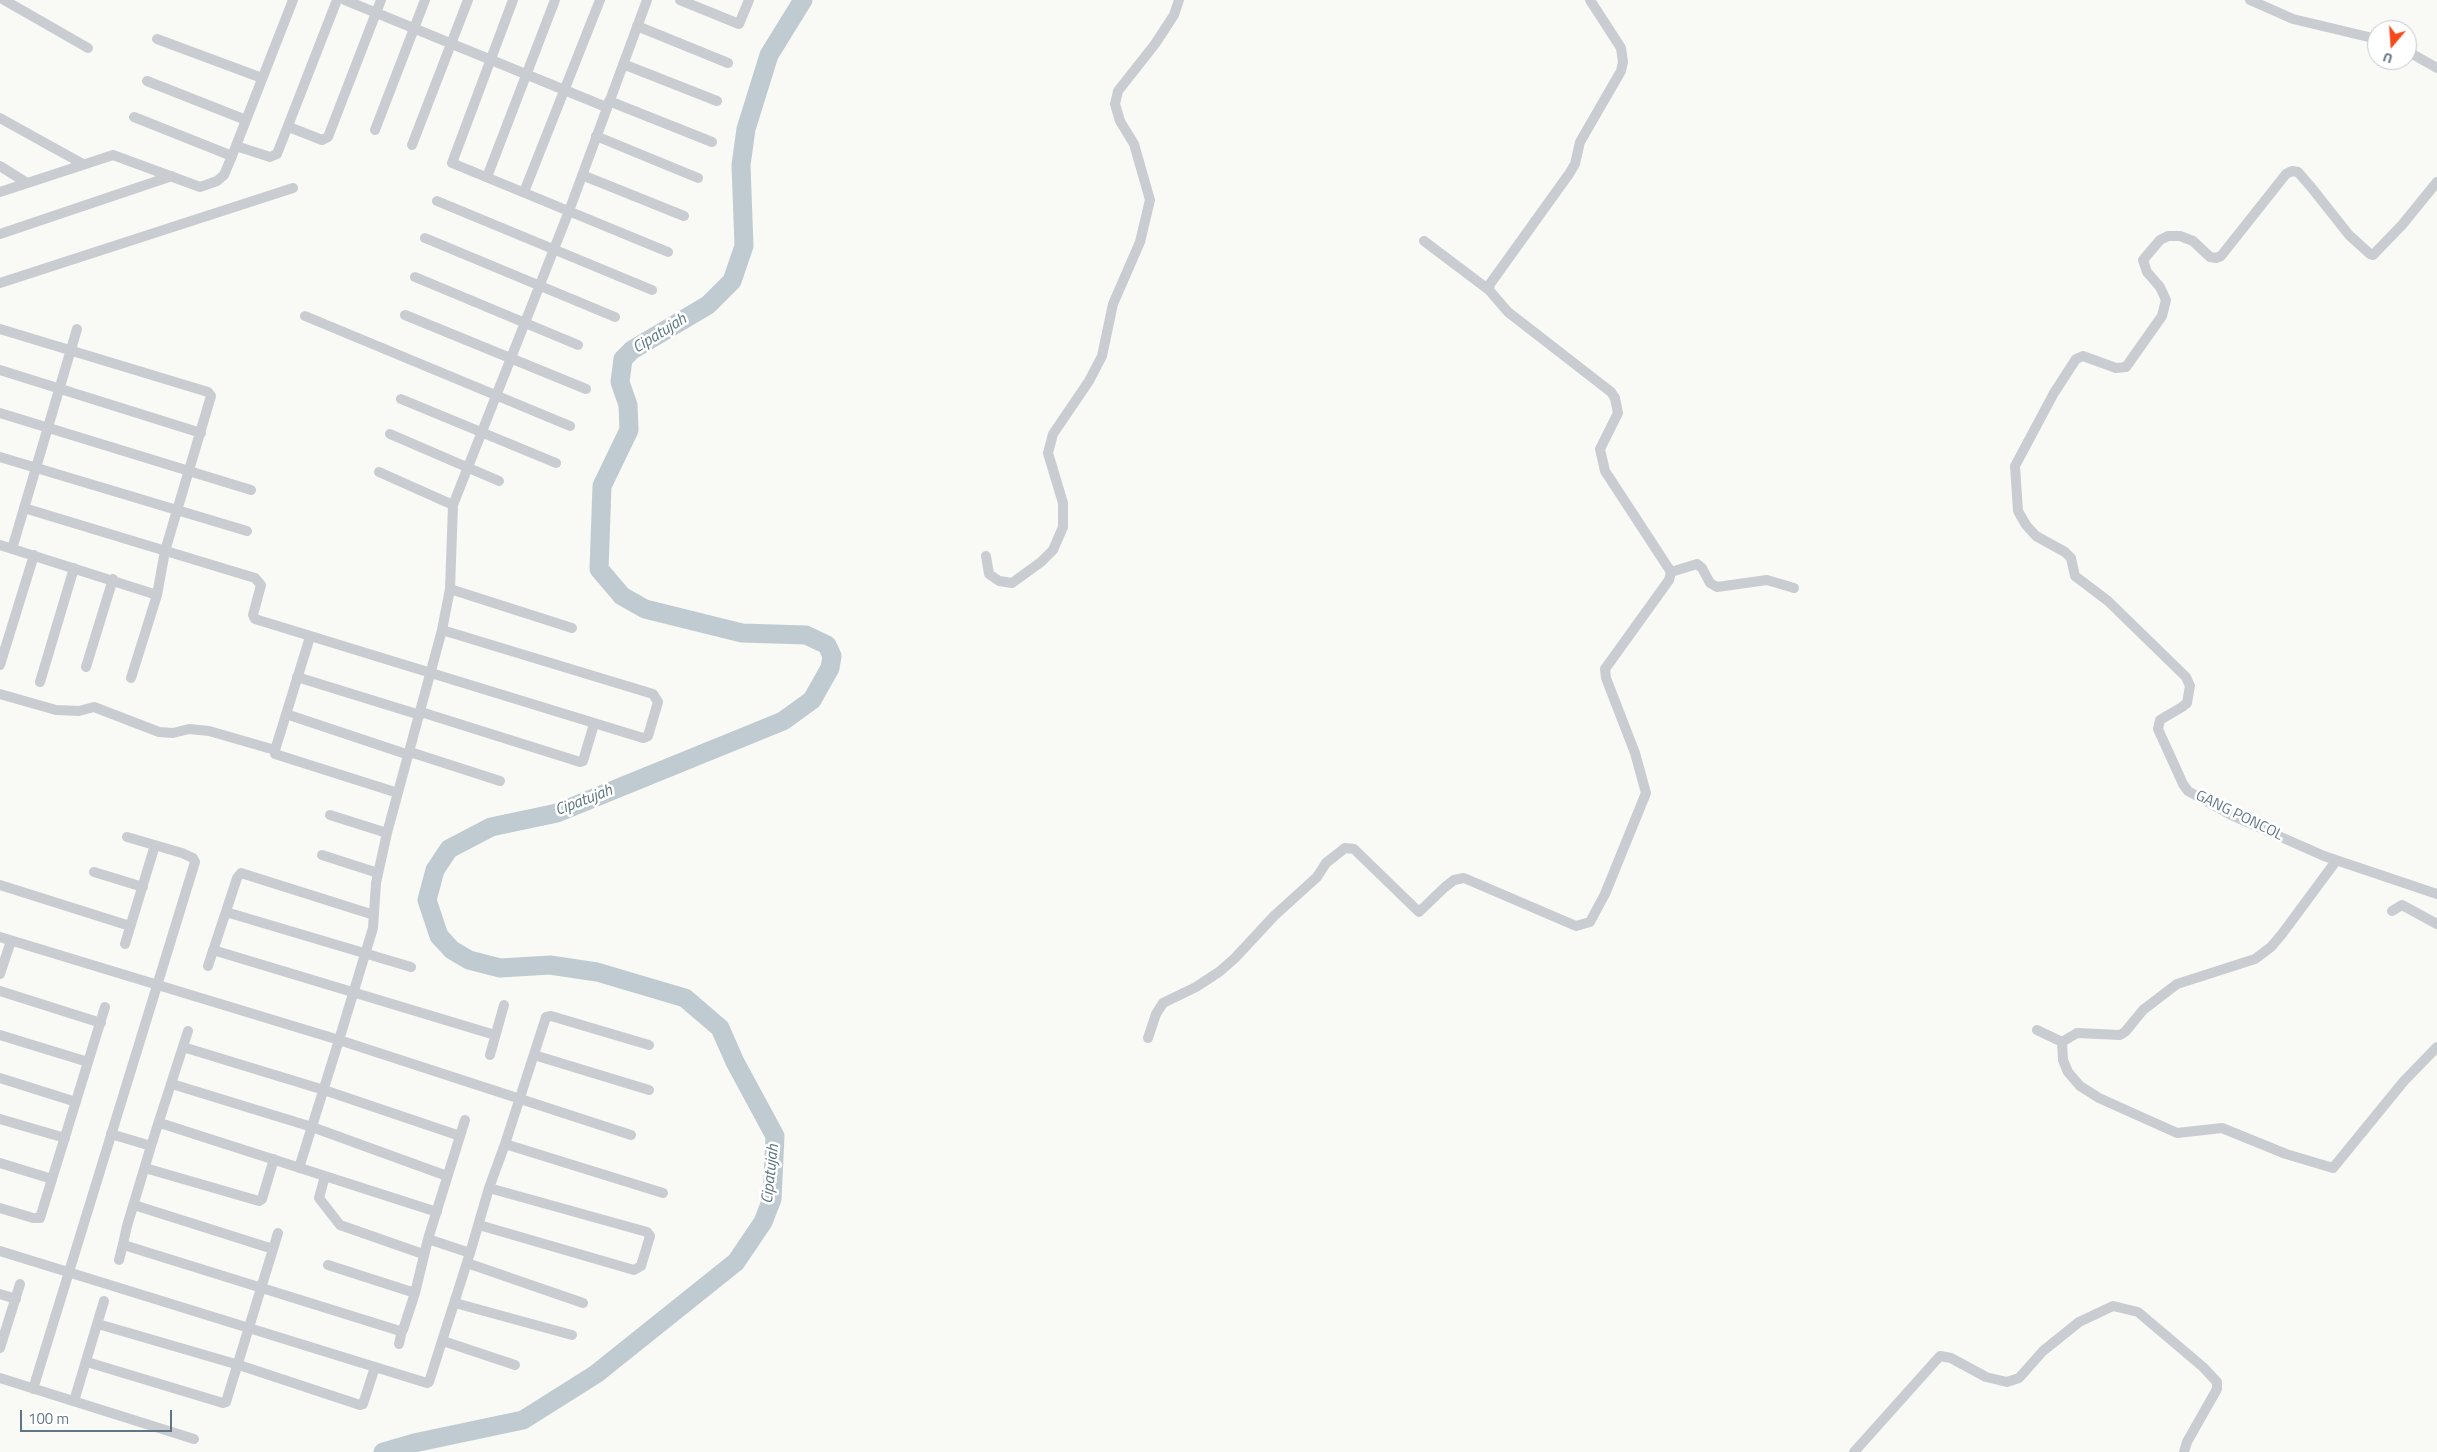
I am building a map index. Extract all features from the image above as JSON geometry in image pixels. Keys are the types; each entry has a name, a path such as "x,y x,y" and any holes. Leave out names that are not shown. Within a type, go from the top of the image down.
{"street":[{"path":"4,0 88,48"},
{"path":"0,192 83,164 117,155 200,187 206,186 222,177 293,0"},
{"path":"134,118 234,151 274,156 289,127 337,0"},
{"path":"345,0 564,90 712,142"},
{"path":"289,127 322,140 328,137 381,0"},
{"path":"375,130 425,0"},
{"path":"412,145 468,0"},
{"path":"513,0 489,59 452,162 668,252"},
{"path":"487,177 555,0"},
{"path":"524,192 600,0"},
{"path":"299,1168 366,954 374,915 378,873 387,833 421,714 442,630 450,589 450,543 453,505 569,211 647,0"},
{"path":"680,0 704,5 739,24 749,0"},
{"path":"986,556 989,574 999,582 1012,583 1041,562 1053,550 1064,527 1063,503 1048,453 1053,434 1089,381 1102,356 1112,304 1140,242 1150,200 1134,144 1120,121 1115,104 1118,91 1156,44 1174,15 1179,0"},
{"path":"1489,290 1490,284 1572,169 1580,142 1621,71 1623,62 1621,48 1590,0"},
{"path":"2250,0 2293,19 2367,37"},
{"path":"637,26 728,62"},
{"path":"157,39 262,78"},
{"path":"2417,57 2437,68"},
{"path":"623,64 718,101"},
{"path":"147,82 246,120"},
{"path":"0,118 83,164"},
{"path":"596,136 698,178"},
{"path":"0,166 27,183"},
{"name":"GANG PONCOL","path":"2437,182 2402,225 2373,254 2366,251 2349,235 2298,172 2292,170 2286,174 2221,256 2216,258 2210,257 2193,241 2180,236 2168,236 2150,249 2143,260 2147,272 2160,287 2166,300 2162,316 2126,367 2116,368 2083,356 2076,359 2054,393 2016,466 2018,511 2026,525 2036,536 2066,552 2071,558 2075,576 2108,601 2177,666 2189,683 2189,695 2186,704 2162,719 2158,727 2186,788 2192,794 2231,815 2336,861 2437,894"},
{"path":"582,175 684,216"},
{"path":"0,234 172,176"},
{"path":"0,283 293,188"},
{"path":"437,202 652,290"},
{"path":"425,238 615,317"},
{"path":"1148,1038 1156,1014 1163,1003 1196,987 1219,972 1242,952 1274,916 1318,877 1326,864 1345,848 1354,849 1419,912 1444,886 1454,880 1464,878 1576,926 1590,922 1602,900 1646,794 1635,753 1606,678 1605,669 1669,580 1671,572 1605,471 1600,449 1618,412 1615,398 1611,392 1508,312 1489,290 1424,241"},
{"path":"415,277 578,345"},
{"path":"405,315 586,390"},
{"path":"306,316 570,426"},
{"path":"0,329 208,392 211,397 165,551 158,595 131,678"},
{"path":"12,549 77,329"},
{"path":"0,370 201,433"},
{"path":"401,399 556,463"},
{"path":"0,413 251,490"},
{"path":"390,434 499,481"},
{"path":"0,457 247,531"},
{"path":"379,472 453,505"},
{"path":"24,508 258,579 261,585 253,615 254,618 594,724 645,738 658,702 658,698 653,694 442,630"},
{"path":"0,545 113,579 158,595"},
{"path":"0,665 34,555"},
{"path":"1671,572 1696,564 1702,568 1710,583 1717,587 1767,580 1794,588"},
{"path":"40,682 74,568"},
{"path":"86,667 113,579"},
{"path":"450,589 572,628"},
{"path":"310,636 275,750 277,756 398,793"},
{"path":"297,677 580,762 584,761 594,724"},
{"path":"0,694 56,710 79,711 94,707 159,732 173,733 189,729 209,731 275,750"},
{"path":"286,714 500,781"},
{"path":"330,815 387,833"},
{"path":"33,1388 158,984 194,861 189,856 127,837"},
{"path":"125,944 155,845"},
{"path":"322,855 378,873"},
{"path":"2062,1042 2078,1033 2120,1035 2129,1028 2143,1010 2177,984 2255,959 2271,947 2336,861"},
{"path":"94,872 142,887"},
{"path":"208,966 237,878 243,872 374,915"},
{"path":"0,885 130,926"},
{"path":"2392,911 2402,905 2437,924"},
{"path":"226,912 411,968"},
{"path":"0,937 339,1040 632,1135"},
{"path":"0,974 11,941"},
{"path":"214,950 353,994 495,1035"},
{"path":"0,991 101,1023"},
{"path":"490,1055 504,1004"},
{"path":"0,1208 40,1218 105,1007"},
{"path":"0,1251 428,1383 443,1342 489,1188 544,1022 549,1016 649,1045"},
{"path":"2037,1030 2062,1042"},
{"path":"118,1260 151,1146 160,1123 188,1031"},
{"path":"0,1035 88,1062"},
{"path":"2062,1042 2063,1060 2068,1072 2080,1086 2099,1098 2177,1133 2222,1128 2286,1154 2333,1168 2398,1088 2437,1047"},
{"path":"183,1047 324,1090 460,1136"},
{"path":"534,1055 649,1090"},
{"path":"0,1078 76,1102"},
{"path":"172,1084 312,1127 447,1176"},
{"path":"0,1119 65,1138"},
{"path":"399,1344 423,1254 465,1120"},
{"path":"160,1123 436,1212"},
{"path":"111,1134 151,1146"},
{"path":"505,1144 662,1193"},
{"path":"145,1168 259,1201 262,1199 274,1159"},
{"path":"0,1163 52,1179"},
{"path":"325,1176 319,1198 338,1224 423,1254"},
{"path":"479,1225 634,1270 640,1266 650,1236 648,1232 489,1188"},
{"path":"134,1206 273,1249"},
{"path":"87,1362 223,1403 227,1401 278,1232"},
{"path":"428,1239 468,1258 583,1303"},
{"path":"123,1244 402,1330"},
{"path":"328,1265 414,1292"},
{"path":"1,1341 20,1284"},
{"path":"0,1294 16,1299"},
{"path":"74,1402 104,1301"},
{"path":"455,1302 572,1335"},
{"path":"1854,1452 1940,1356 1951,1358 1986,1377 2008,1382 2019,1378 2043,1350 2079,1322 2113,1306 2138,1312 2204,1367 2217,1382 2217,1389 2187,1442 2184,1452"},
{"path":"98,1324 239,1365 360,1405 363,1404 375,1367"},
{"path":"443,1342 515,1364"},
{"path":"0,1378 194,1439"}],"waterway":[{"name":"Cipatujah","path":"383,1452 414,1443 523,1420 596,1374 736,1262 763,1222 772,1199 775,1136 735,1062 720,1028 685,998 597,972 550,965 500,968 469,960 452,950 439,936 427,900 435,870 449,849 491,827 557,813 783,721 812,700 830,668 832,656 827,645 806,635 742,633 645,609 622,596 599,569 602,486 629,430 628,405 620,382 623,359 632,350 708,305 732,281 744,246 741,165 746,129 769,55 803,0"}]}
